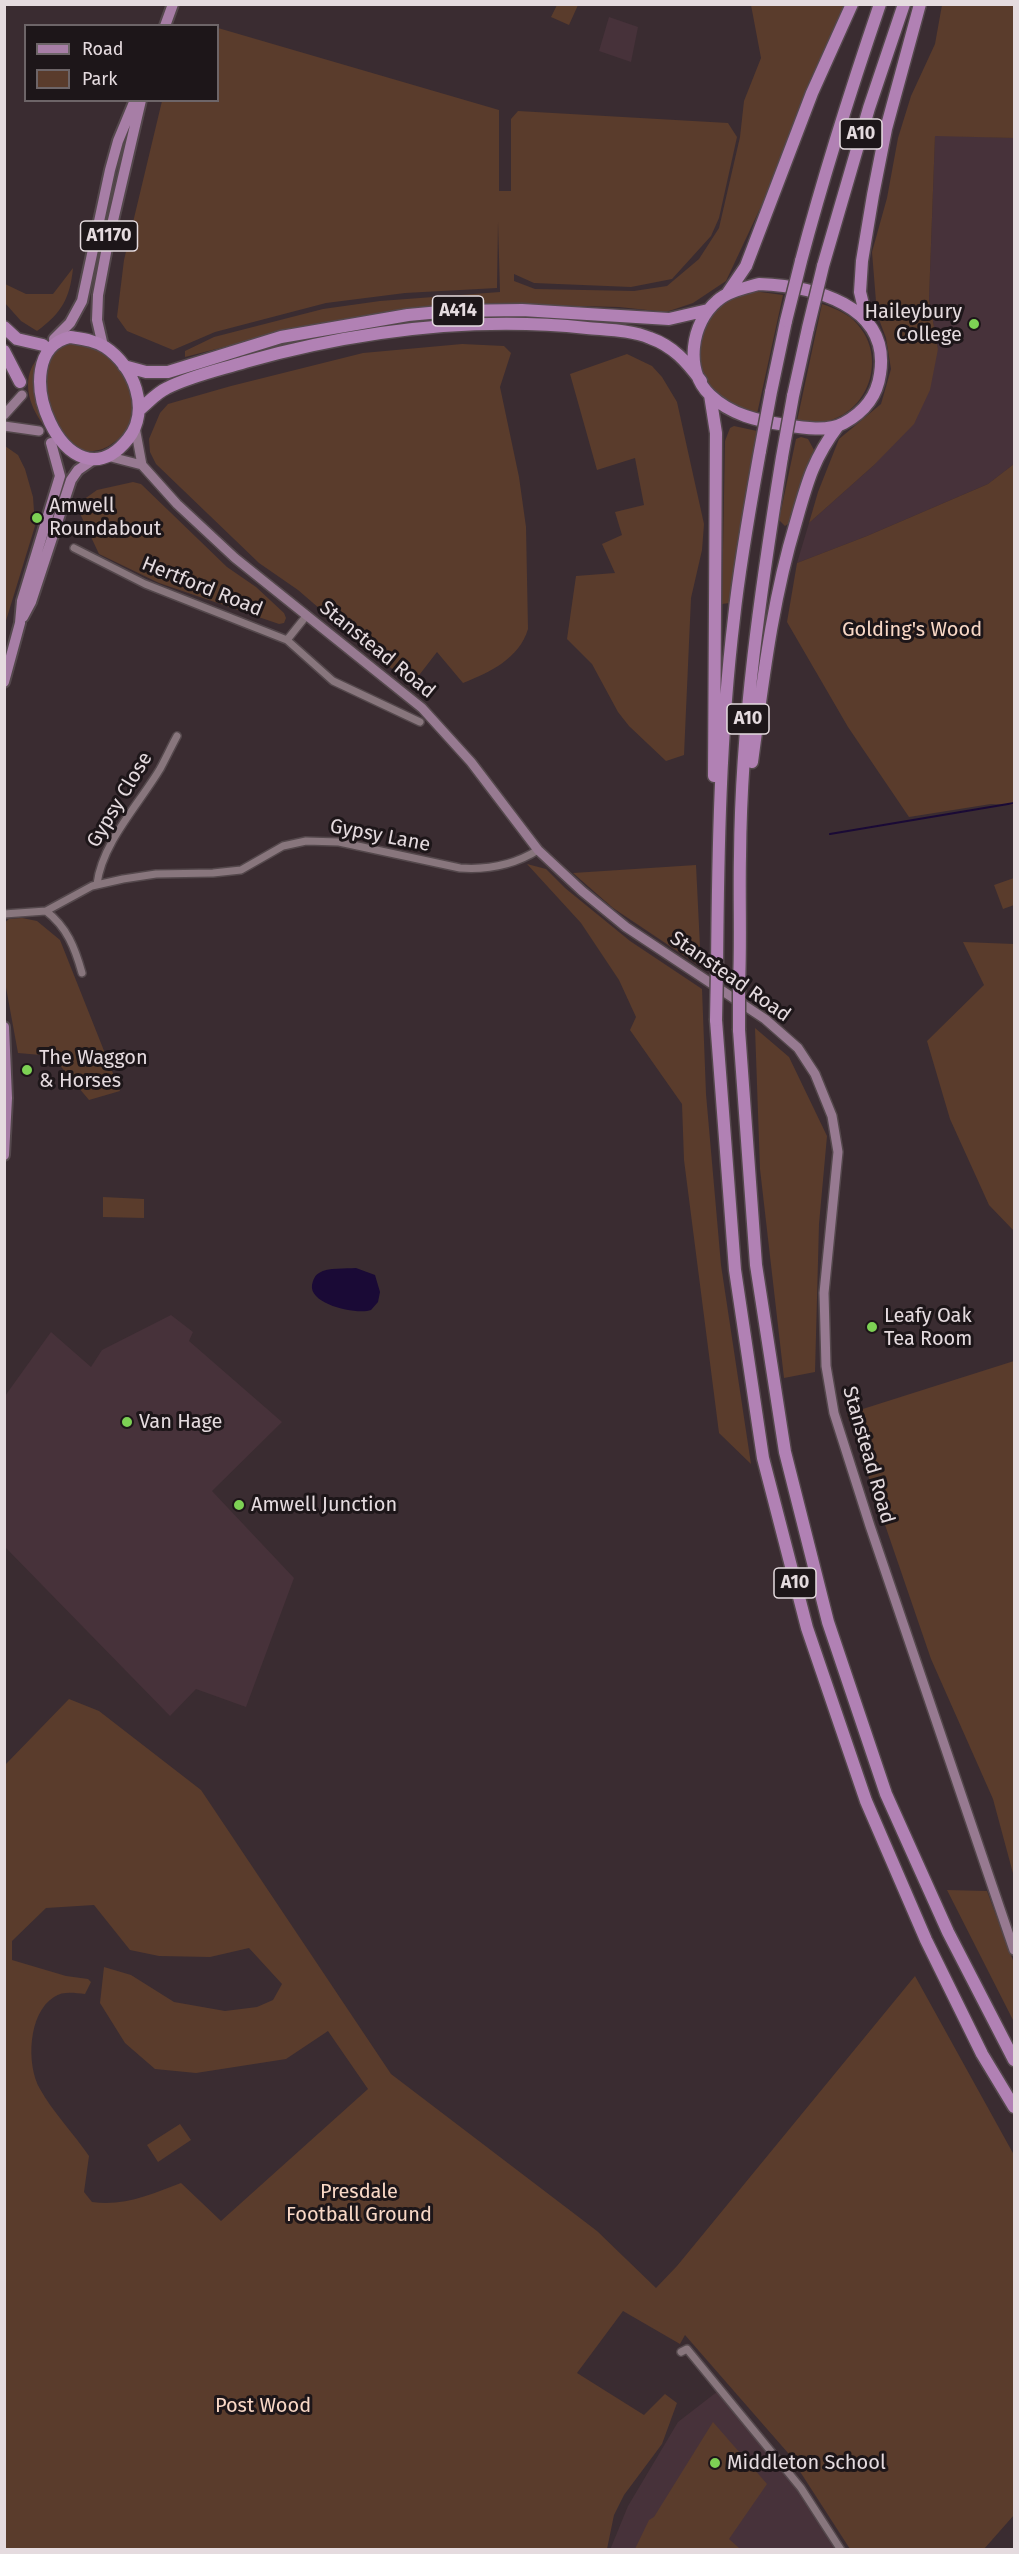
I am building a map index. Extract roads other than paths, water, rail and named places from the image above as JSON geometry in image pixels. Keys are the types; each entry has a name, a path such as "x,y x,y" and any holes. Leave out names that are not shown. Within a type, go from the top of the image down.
{"highway":[{"path":"838,426 802,428 755,420 734,411 710,395 701,381 693,347 697,330 708,310 727,294 746,266 812,93 852,4"},
{"name":"A10","path":"880,4 822,182 786,321 760,451 734,618 722,754 717,852 716,1020 735,1270 763,1458 807,1628 866,1801 926,1940 982,2054 1014,2107"},
{"name":"A10","path":"904,4 869,108 824,266 793,396 782,457 760,604 747,728 740,856 739,1030 756,1265 785,1452 828,1622 886,1794 948,1932 1014,2060"},
{"path":"867,321 860,292 862,261 873,195 886,129 920,4"},
{"path":"727,294 759,284 782,285 829,297 850,307 867,321 878,338 882,359 875,394 866,408 838,426 821,448 810,473 788,550 768,638 740,856"},
{"name":"A414","path":"124,366 146,372 168,372 281,337 408,315 451,311 522,310 669,319 708,310"},
{"name":"A414","path":"139,410 157,393 176,384 287,350 383,332 472,324 574,326 640,335 661,342 677,353 701,381"},
{"path":"4,327 17,339 49,342 70,337 88,340 103,346 124,366 134,382 139,410 135,427 119,449 107,456 94,459 65,453 39,431 26,412 21,388 4,351"},
{"path":"33,355 49,342"},
{"path":"21,388 25,366"},
{"path":"710,395 716,433 713,754 717,852"}],"main road":[{"path":"166,24 173,4"},
{"name":"A1170","path":"49,342 70,324 82,301 110,170 121,132 134,102"},
{"name":"A1170","path":"103,346 97,320 98,295 141,102"},
{"path":"4,415 21,388"},
{"path":"4,426 39,431"},
{"path":"107,456 142,465 135,427"},
{"path":"4,682 20,623 22,601 60,476 51,443"},
{"path":"20,623 31,602 71,480 78,470 94,459"},
{"name":"Stanstead Road","path":"142,465 204,530 392,682 436,722 471,762 538,850 582,891 618,921 755,1012 798,1048 825,1095 832,1116 838,1152 824,1293 824,1338 829,1391 870,1526 1014,1950"},
{"path":"4,1027 7,1098 4,1155"}],"street":[{"name":"Hertford Road","path":"74,548 145,584 287,640 333,681 420,722"},
{"path":"287,640 307,615"},
{"name":"Gypsy Close","path":"97,884 99,871 106,854 160,768 177,736"},
{"name":"Gypsy Lane","path":"4,914 46,911 97,884 156,874 231,872 249,866 283,846 306,841 339,842 452,867 477,870 513,862 538,850"},
{"path":"46,911 62,925 71,940 82,973"},
{"name":"Gypsy Lane","path":"4,920 14,914"},
{"path":"681,2352 687,2349 702,2364 730,2403 801,2488 841,2550"}],"waterway":[{"path":"830,834 1014,803"}],"place":[{"name":"Haileybury College","path":"974,324"},
{"name":"Amwell Roundabout","path":"37,518"},
{"name":"The Waggon & Horses","path":"27,1070"},
{"name":"Leafy Oak Tea Room","path":"872,1327"},
{"name":"Van Hage","path":"127,1422"},
{"name":"Amwell Junction","path":"239,1505"},
{"name":"Middleton School","path":"715,2463"}],"park label":[{"name":"Golding's Wood","path":"912,630"},
{"name":"Presdale Football Ground","path":"359,2204"},
{"name":"Post Wood","path":"263,2406"}]}
